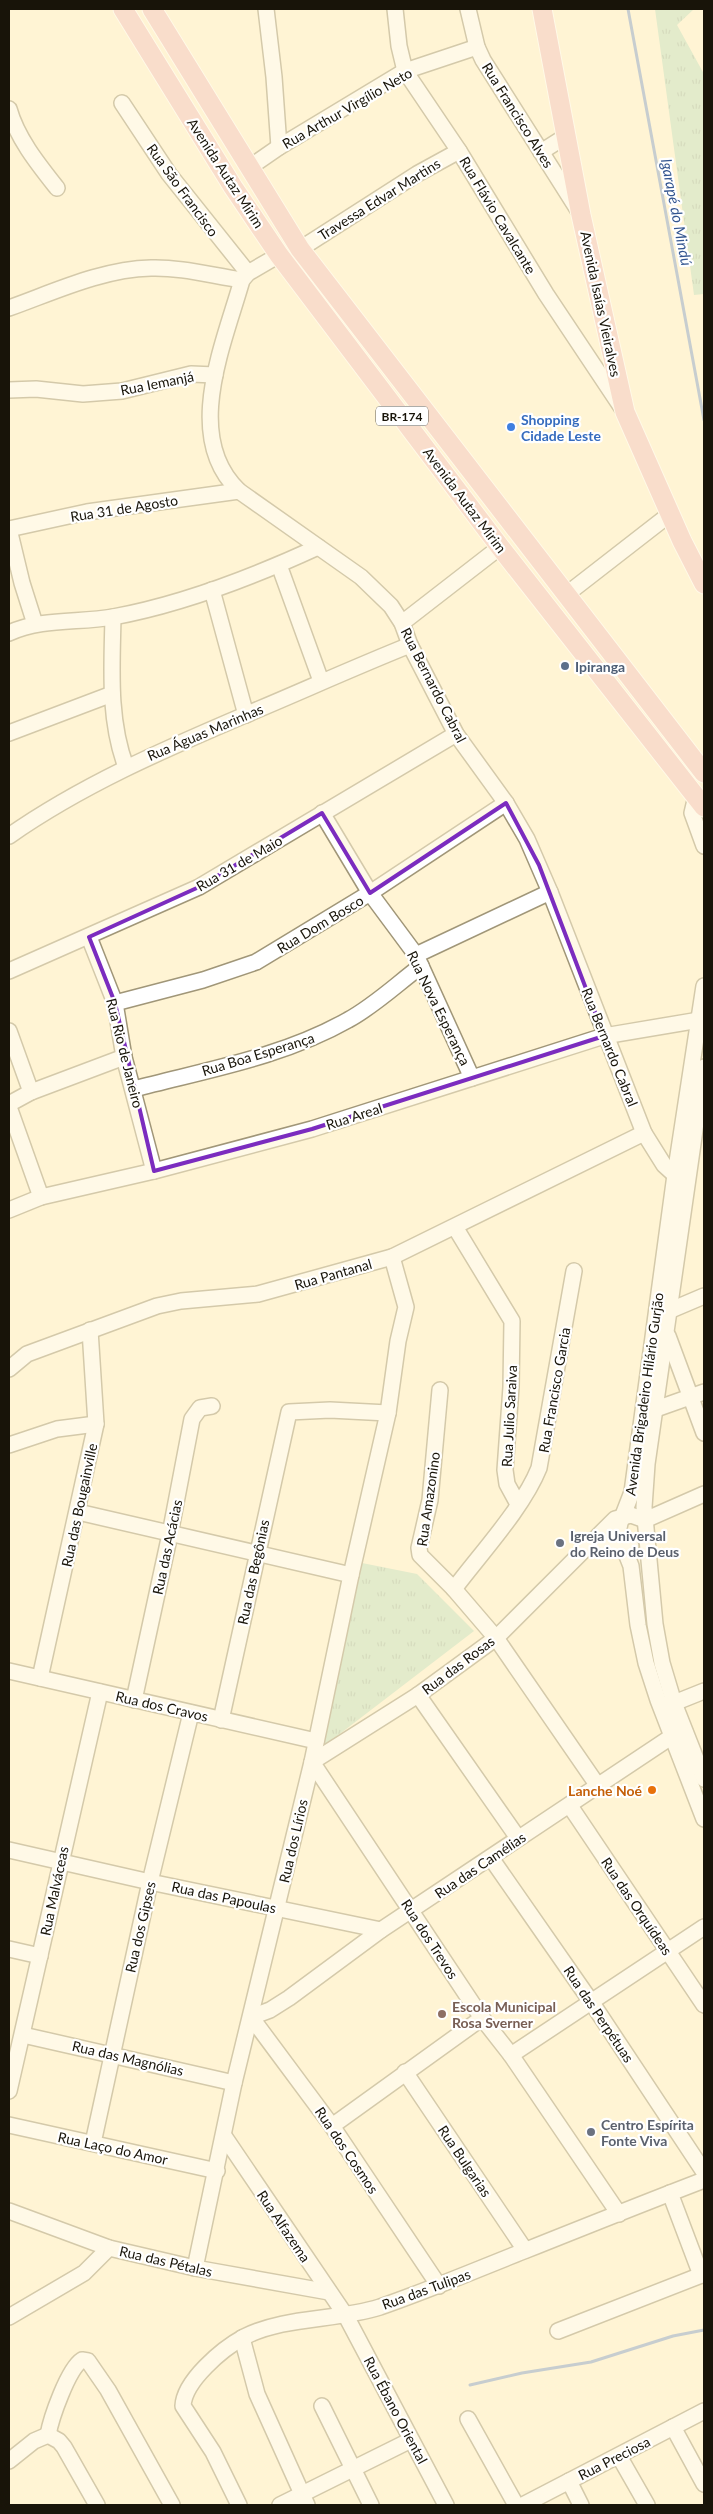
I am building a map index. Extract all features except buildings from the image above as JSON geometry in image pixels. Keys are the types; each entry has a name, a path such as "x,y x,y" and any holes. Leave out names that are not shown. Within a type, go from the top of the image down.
{"main road":[{"name":"Avenida Autaz Mirim","path":"123,9 232,188 279,255 500,547 701,797"},
{"name":"Avenida Autaz Mirim","path":"152,9 300,248 704,773"},
{"name":"Avenida Isaías Vieiralves","path":"542,9 581,215 625,412 670,514 704,584"}],"street":[{"path":"266,9 274,77 279,147"},
{"name":"Rua Flávio Cavalcante","path":"395,9 405,71 459,151 546,294 625,412"},
{"name":"Rua Francisco Alves","path":"468,9 477,48 581,215"},
{"name":"Rua Arthur Virgílio Neto","path":"250,167 279,147 405,71 477,48"},
{"name":"Rua São Francisco","path":"122,103 169,174 245,277"},
{"path":"9,109 12,120 33,158 57,188"},
{"path":"541,152 566,136"},
{"name":"Travessa Edvar Martins","path":"300,248 417,174 459,151"},
{"path":"9,308 108,273 154,268 245,277 279,255"},
{"name":"Rua Bernardo Cabral","path":"245,277 215,375 211,403 211,441 216,459 222,471 239,491 372,587 391,606 402,623 410,645 456,734 506,803 527,839 550,892 604,1036 644,1133 664,1166 674,1175"},
{"name":"Rua Iemanjá","path":"9,390 36,389 83,394 103,393 122,391 191,374 215,375"},
{"name":"Rua 31 de Agosto","path":"9,529 87,512 239,491"},
{"path":"567,594 670,514"},
{"path":"9,529 22,583 35,624"},
{"path":"9,633 35,624 113,617 212,590 279,565 318,547"},
{"path":"402,623 500,547"},
{"path":"279,565 321,681"},
{"path":"212,590 246,715"},
{"path":"113,617 112,694 118,739 126,767"},
{"name":"Rua Águas Marinhas","path":"9,836 59,804 126,767 321,681 410,645"},
{"path":"9,733 112,694"},
{"name":"Rua 31 de Maio","path":"10,970 89,937 199,887 456,734"},
{"path":"701,797 692,813 704,846"},
{"name":"Rua Dom Bosco","path":"115,1002 203,980 256,962 370,893 506,803"},
{"name":"Rua Nova Esperança","path":"322,813 370,893 418,960 472,1078"},
{"name":"Rua Boa Esperança","path":"134,1089 292,1046 319,1036 349,1020 374,1003 418,960 550,892"},
{"name":"Rua Rio de Janeiro","path":"89,937 115,1002 124,1057 134,1089 154,1171"},
{"name":"Avenida Brigadeiro Hilário Gurjão","path":"704,986 674,1175 632,1492 618,1533 631,1566 638,1625 646,1663 678,1735 704,1819"},
{"name":"Rua Areal","path":"9,1210 40,1197 154,1171 312,1129 604,1036 699,1020"},
{"path":"9,1031 31,1092"},
{"path":"40,1197 9,1105 31,1092 124,1057"},
{"name":"Avenida Brigadeiro Hilário Gurjão","path":"704,1067 668,1334 647,1464 645,1520 654,1624 662,1663 674,1703 678,1735 704,1778"},
{"name":"Rua Pantanal","path":"9,1369 26,1354 157,1306 181,1301 258,1294 392,1257 644,1133"},
{"name":"Rua Julio Saraiva","path":"455,1226 512,1321 513,1338 505,1470 507,1484 518,1504"},
{"name":"Rua dos Lírios","path":"195,2268 217,2171 234,2083 312,1762 351,1576 388,1414 395,1357 406,1307 392,1257"},
{"name":"Rua Francisco Garcia","path":"518,1504 534,1480 542,1456 574,1271"},
{"path":"671,1310 704,1296"},
{"name":"Rua das Bougainville","path":"40,1678 96,1424 90,1330"},
{"path":"668,1334 697,1395 704,1433"},
{"name":"Rua Amazonino","path":"440,1390 430,1500 419,1548 420,1555 425,1562 454,1588 496,1638 598,1786"},
{"path":"656,1409 697,1395"},
{"name":"Rua das Acácias","path":"134,1700 170,1534 192,1419 200,1408 212,1406"},
{"name":"Rua das Begônias","path":"221,1720 289,1412 330,1410 388,1414"},
{"path":"9,1445 57,1429 96,1424"},
{"path":"622,1518 636,1516 645,1520 704,1494"},
{"path":"454,1588 518,1504"},
{"path":"78,1512 351,1576"},
{"name":"Rua das Rosas","path":"312,1762 418,1695 496,1638 588,1548 591,1541 615,1519 622,1518"},
{"path":"588,1548 605,1544 622,1543 635,1545 647,1536"},
{"name":"Rua dos Cravos","path":"9,1671 316,1741"},
{"path":"674,1703 704,1691"},
{"name":"Rua Malváceas","path":"9,2091 17,2043 40,1956 60,1861 100,1692"},
{"path":"418,1695 518,1838"},
{"name":"Rua dos Gipses","path":"93,2143 150,1882 191,1713"},
{"name":"Rua das Camélias","path":"251,2017 270,2010 289,1998 381,1930 491,1858 518,1838 678,1735"},
{"name":"Rua dos Trevos","path":"312,1762 482,2018 511,2055 619,2214"},
{"name":"Rua das Orquídeas","path":"570,1806 704,2005"},
{"name":"Rua das Papoulas","path":"9,1850 150,1882 381,1930"},
{"name":"Rua das Perpétuas","path":"491,1858 592,2003 704,2172"},
{"path":"511,2055 704,1927"},
{"path":"9,1949 40,1956"},
{"name":"Rua dos Cosmos","path":"251,2017 332,2126 439,2286"},
{"path":"332,2126 482,2018"},
{"name":"Rua das Magnólias","path":"17,2043 112,2054 234,2083"},
{"name":"Rua Bulgarias","path":"405,2072 525,2250"},
{"name":"Rua Laço do Amor","path":"9,2125 217,2171"},
{"name":"Rua Alfazema","path":"224,2136 346,2316"},
{"name":"Rua das Tulipas","path":"239,2505 210,2447 189,2418 183,2406 188,2387 212,2361 242,2338 265,2329 346,2316 439,2286 704,2180"},
{"path":"558,2330 703,2274 670,2193"},
{"name":"Rua das Pétalas","path":"9,2211 109,2248 195,2268 329,2292"},
{"path":"9,2317 84,2272 109,2248"},
{"name":"Rua Ébano Oriental","path":"346,2316 446,2505"},
{"path":"242,2338 257,2394 304,2499"},
{"path":"48,2436 59,2399 75,2367 80,2361 85,2360 98,2375 172,2505"},
{"path":"322,2406 372,2505"},
{"name":"Rua Preciosa","path":"523,2505 704,2411"},
{"path":"468,2419 516,2505"},
{"path":"673,2427 704,2484"},
{"path":"9,2461 34,2441 48,2436 59,2441 97,2505"},
{"path":"280,2505 304,2499 352,2467 411,2440"},
{"path":"619,2456 647,2505"},
{"path":"568,2481 581,2505"}],"highlighted area":[{"path":"506,803 539,865 604,1036 312,1129 154,1171 115,1003 89,937 199,887 322,813 370,893"}],"green space":[{"path":"655,9 694,9 677,25 704,74 704,294 694,295"},
{"path":"362,1563 417,1574 474,1631 324,1746 318,1740"}],"waterway":[{"name":"Igarapé do Mindú","path":"628,9 704,420"},
{"path":"470,2385 522,2373 591,2362 673,2336 704,2330"}],"place":[{"name":"Shopping Cidade Leste","path":"511,427"},
{"name":"Ipiranga","path":"565,666"},
{"name":"Igreja Universal do Reino de Deus","path":"560,1543"},
{"name":"Lanche Noé","path":"652,1790"},
{"name":"Escola Municipal Rosa Sverner","path":"442,2014"},
{"name":"Centro Espírita Fonte Viva","path":"591,2132"}]}
